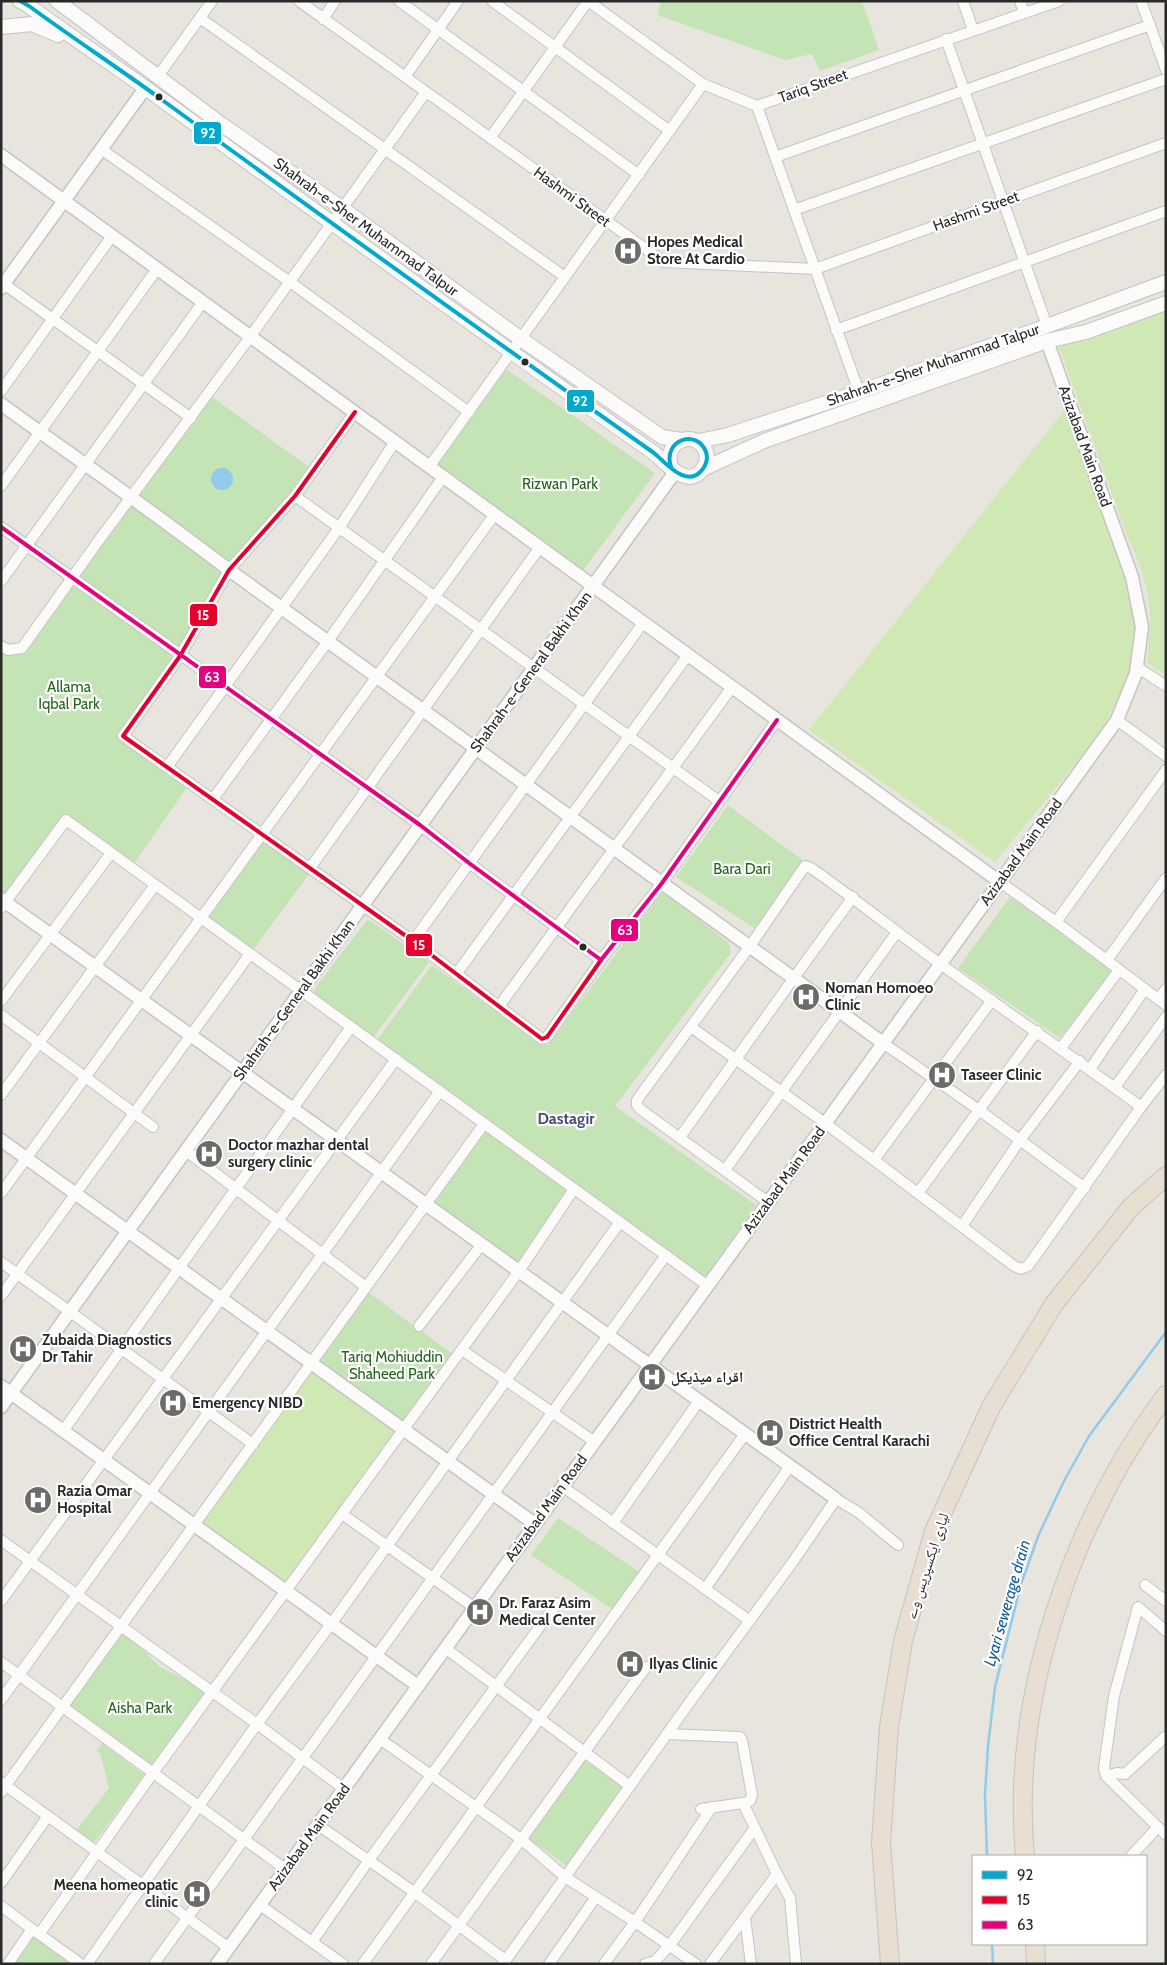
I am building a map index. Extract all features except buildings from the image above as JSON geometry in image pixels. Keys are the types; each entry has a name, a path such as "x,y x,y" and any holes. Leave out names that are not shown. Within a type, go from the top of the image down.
{"highway":[{"name":"لیاری ایکسپریس وے","path":"890,1964 881,1842 889,1726 903,1641 934,1531 991,1407 1054,1304 1131,1207 1166,1176"},
{"path":"1025,1855 1024,1784 1026,1755 1034,1697 1050,1631 1074,1558 1097,1507 1124,1457 1166,1395"},
{"path":"1035,1945 1036,1964"}],"main road":[{"name":"Shahrah-e-Sher Muhammad Talpur","path":"20,1 146,87 332,224 654,453 673,470"},
{"name":"Shahrah-e-Sher Muhammad Talpur","path":"57,1 71,7 222,124 343,209 521,339 662,438 682,440"},
{"path":"1,27 32,24 82,45"},
{"name":"Shahrah-e-Sher Muhammad Talpur","path":"699,441 728,435 859,392 1166,282"},
{"name":"Shahrah-e-Sher Muhammad Talpur","path":"703,469 764,441 1047,341 1086,332 1166,303"},
{"path":"682,440 699,441 706,452 706,464 699,474 687,477 673,470 669,454 676,443 682,440"}],"street":[{"path":"158,76 212,1"},
{"name":"Hashmi Street","path":"299,1 664,262 815,269 1166,143"},
{"path":"323,18 335,1"},
{"path":"399,1 639,174"},
{"path":"405,77 458,1"},
{"path":"492,1 670,131"},
{"path":"490,138 588,1 704,84 757,106 859,392"},
{"path":"963,1 973,30"},
{"path":"1020,1 1024,13"},
{"name":"Tariq Street","path":"757,106 1059,1"},
{"path":"1141,1 1166,70"},
{"path":"200,18 565,278"},
{"path":"775,157 1150,25"},
{"path":"946,39 1046,326"},
{"path":"794,210 1166,79"},
{"path":"429,467 704,84"},
{"path":"146,87 2,286 98,351 191,418"},
{"path":"1,646 8,650 22,648 99,540 191,418 386,150 426,92"},
{"path":"101,149 290,282 469,412"},
{"path":"1,155 394,443 1056,922 1162,1002 1166,989"},
{"path":"836,330 1166,211"},
{"path":"1,391 112,236"},
{"path":"1,486 157,269"},
{"path":"1,581 203,302"},
{"name":"Azizabad Main Road","path":"217,1964 1116,720 1137,667 1142,627 1132,577 1047,341"},
{"path":"1,404 1085,1188"},
{"path":"354,412 294,496 229,570 180,656 122,736 413,941 545,1039 601,960 662,883 777,720"},
{"path":"167,767 339,528 394,443"},
{"name":"Shahrah-e-General Bakhi Khan","path":"1,1407 6,1390 70,1312 593,586 673,470"},
{"path":"213,799 328,641 443,477"},
{"path":"294,496 719,801"},
{"path":"1,1193 494,514"},
{"path":"1,527 420,825 469,864 601,960"},
{"path":"310,868 540,547"},
{"path":"413,941 643,622"},
{"path":"457,973 688,655"},
{"path":"1137,667 1166,686"},
{"path":"500,1005 732,688"},
{"path":"1116,720 1166,756"},
{"path":"1056,922 1166,770"},
{"path":"708,1286 66,820 3,903 50,934 836,1499 858,1512 898,1544"},
{"path":"1,1000 111,853"},
{"path":"768,1202 640,1109 637,1105 637,1100 750,946 805,866 811,868 853,897 896,932 1080,1061 1140,1107"},
{"path":"1107,960 1166,878"},
{"path":"1,1095 156,886"},
{"path":"680,1137 737,1060 793,977 853,897"},
{"path":"725,1170 896,932"},
{"path":"1,1296 250,954"},
{"path":"1061,1048 1119,970"},
{"path":"1090,1069 1145,989"},
{"path":"874,1160 992,1000"},
{"path":"1,1015 153,1127"},
{"path":"1115,1087 1166,1017"},
{"path":"63,1431 351,1027"},
{"path":"690,1027 825,1123 1014,1266 1021,1268 1028,1266 1085,1188 1140,1107 1166,1075"},
{"path":"918,1193 1037,1031"},
{"path":"1,1601 396,1059"},
{"path":"962,1226 1020,1140 1080,1061"},
{"path":"1,1700 440,1091"},
{"path":"228,1948 48,1816 3,1787 484,1124"},
{"path":"1,1140 535,1524"},
{"path":"186,1151 366,1287"},
{"path":"8,1964 36,1931 96,1852 286,1592 519,1271 574,1189"},
{"path":"87,1964 257,1724 620,1222"},
{"path":"419,1326 482,1244"},
{"path":"154,1964 666,1255"},
{"path":"1,1262 253,1444"},
{"path":"462,1350 595,1442"},
{"path":"6,1390 418,1686"},
{"path":"613,1523 700,1401"},
{"path":"363,1964 745,1434"},
{"path":"705,1589 790,1466"},
{"path":"562,1486 750,1621"},
{"path":"318,1825 414,1892 504,1962 836,1499"},
{"path":"342,1514 475,1608"},
{"path":"1,1540 344,1789"},
{"path":"1145,1585 1166,1601"},
{"path":"312,1942 557,1603"},
{"path":"1166,1631 1138,1607 1114,1696 1104,1768 1106,1776 1166,1836"},
{"path":"445,1648 630,1786"},
{"path":"1,1662 286,1869"},
{"path":"431,1964 646,1667"},
{"path":"604,1964 635,1922 706,1808 743,1803 750,1801 752,1795 740,1737 667,1734"},
{"path":"1106,1776 1117,1773 1125,1774 1166,1736"},
{"path":"380,1739 521,1839 565,1877 696,1964"},
{"path":"743,1803 754,1829 790,1898 796,1964"},
{"path":"1,1884 48,1816"},
{"path":"1132,1855 1157,1828"},
{"path":"645,1964 656,1961 670,1945 754,1829"},
{"path":"710,1964 777,1874"},
{"path":"549,1964 596,1897"},
{"path":"260,1905 343,1964"},
{"path":"1,1906 81,1964"},
{"path":"745,1918 751,1964"}],"green space":[{"path":"661,1 862,1 879,50 820,71 812,54 785,60 657,15"},
{"path":"1166,309 1166,675 1147,663 1150,608 1143,576 1059,347"},
{"name":"Rizwan Park","path":"502,366 655,473 579,576 429,467"},
{"name":"Allama Iqbal Park","path":"208,394 313,470 229,570 123,736 190,783 131,868 66,821 1,899 1,646 15,650"},
{"path":"1066,408 1134,603 1137,653 1123,691 1096,739 995,862 809,730"},
{"name":"Bara Dari","path":"728,805 805,862 757,930 676,877"},
{"path":"262,834 312,870 250,954 201,918"},
{"path":"661,894 665,894 729,943 731,953 615,1106 756,1205 704,1278 377,1040 432,965 539,1043 548,1045"},
{"path":"1010,897 1114,970 1060,1038 958,968"},
{"path":"368,919 429,962 373,1038 312,995 318,984"},
{"path":"484,1124 574,1189 519,1271 426,1204"},
{"name":"Tariq Mohiuddin Shaheed Park","path":"365,1290 457,1357 404,1430 311,1363"},
{"path":"311,1363 404,1430 286,1591 194,1525"},
{"path":"558,1518 644,1575 617,1612 531,1555"},
{"name":"Aisha Park","path":"121,1627 160,1667 211,1693 153,1773 62,1707"},
{"path":"102,1743 144,1775 94,1843 76,1831 109,1788 101,1755 97,1751"},
{"path":"584,1760 623,1787 567,1866 528,1838"},
{"path":"32,1929 81,1964 8,1964"}],"water":[{"path":"222,468 230,471 233,479 230,487 222,490 214,487 211,479 214,471"}],"waterway":[{"name":"Lyari sewerage drain","path":"987,1855 985,1795 988,1746 995,1687 1021,1584 1039,1534 1064,1481 1089,1436 1166,1332"},
{"name":"Lyari sewerage drain","path":"992,1945 993,1964"}],"transit line":[{"name":"92","path":"20,1 148,90 654,453 671,468 683,476 690,477 702,470 706,464 706,452 702,445 695,440 682,440 671,450 671,467"},
{"name":"15","path":"355,412 295,496 229,570 180,656 123,736 413,941 542,1039 547,1037 601,960"},
{"name":"63","path":"1,527 420,825 601,960 662,883 777,720"}],"place":[{"name":"Hopes Medical Store At Cardio","path":"628,251"},
{"name":"Noman Homoeo Clinic","path":"806,997"},
{"name":"Taseer Clinic","path":"942,1075"},
{"name":"Doctor mazhar dental surgery clinic","path":"209,1154"},
{"name":"Zubaida Diagnostics Dr Tahir","path":"23,1349"},
{"name":"اقراء میڈیکل","path":"652,1377"},
{"name":"Emergency NIBD","path":"173,1403"},
{"name":"District Health Office Central Karachi","path":"770,1433"},
{"name":"Razia Omar Hospital","path":"38,1500"},
{"name":"Dr. Faraz Asim Medical Center","path":"480,1612"},
{"name":"Ilyas Clinic","path":"630,1664"},
{"name":"Meena homeopatic clinic","path":"197,1894"}],"district":[{"name":"Dastagir","path":"566,1118"}]}
